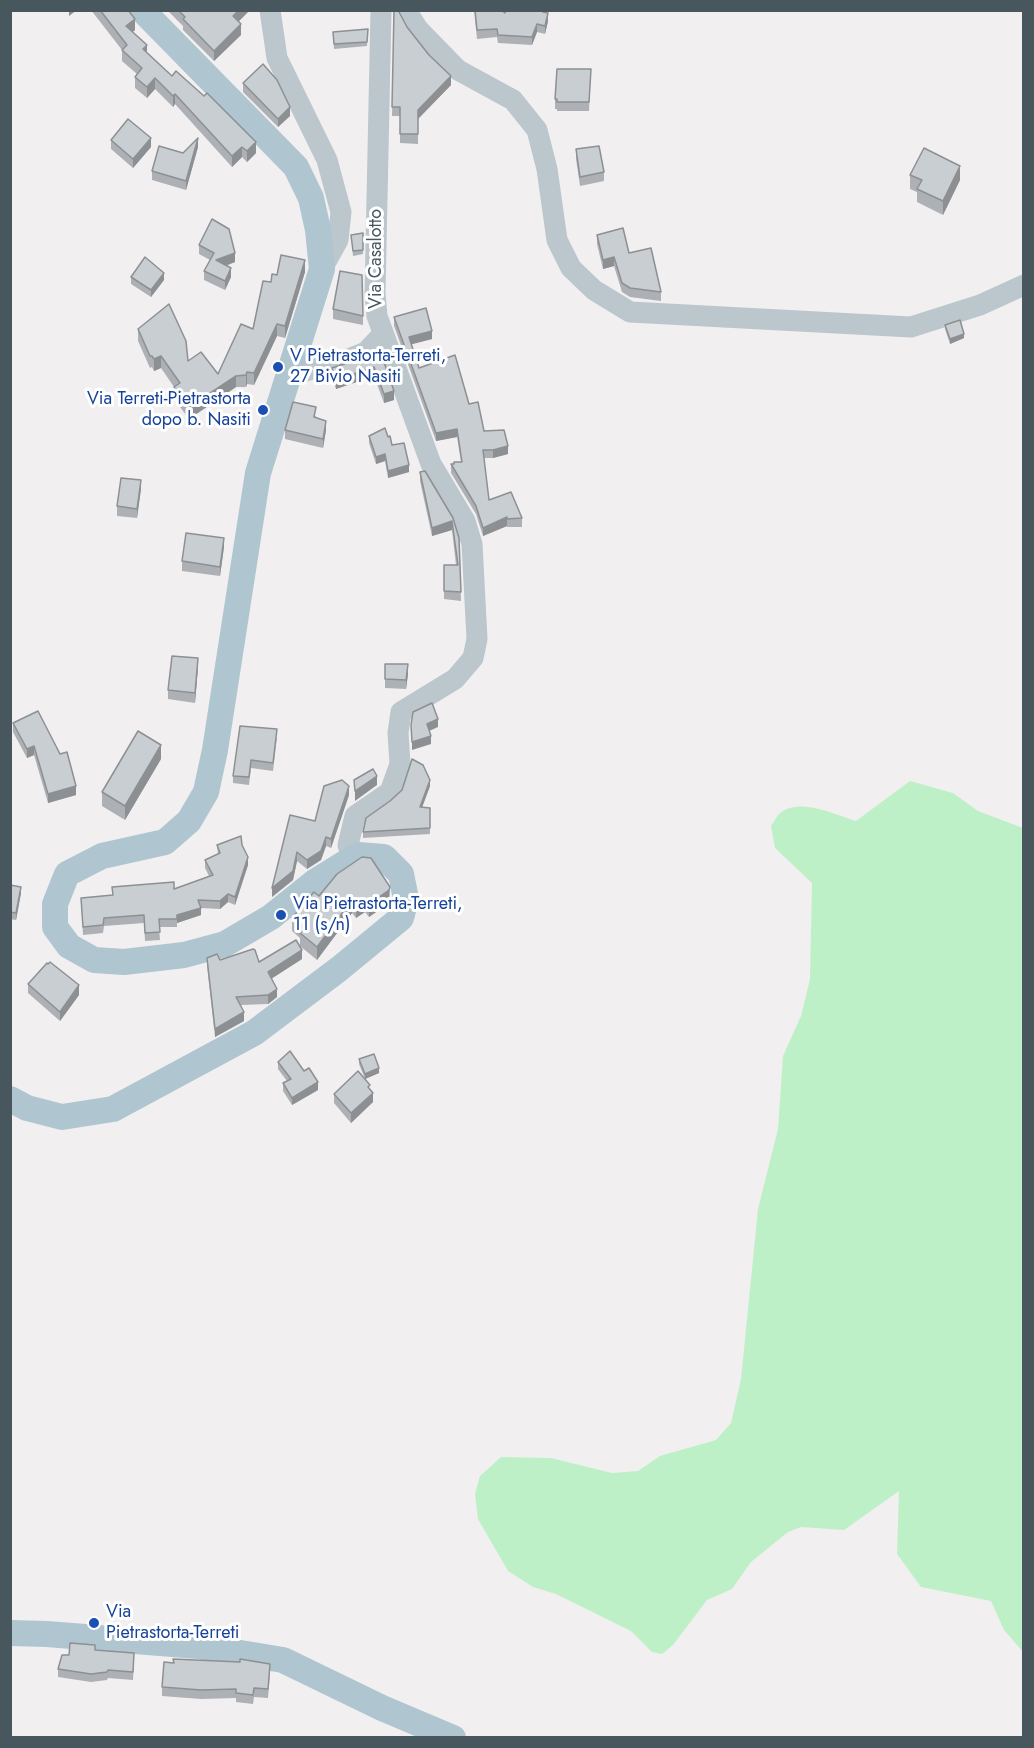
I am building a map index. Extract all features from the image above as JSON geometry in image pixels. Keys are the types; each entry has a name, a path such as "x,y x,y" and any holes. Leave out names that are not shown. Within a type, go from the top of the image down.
{"main road":[{"path":"10,1100 27,1108 62,1117 113,1109 255,1033 402,918 406,899 401,874 384,858 358,855 316,881 271,917 225,944 184,955 124,962 94,960 69,946 55,927 55,904 67,874 102,856 165,842 189,821 206,792 219,729 258,473 322,269 318,230 311,198 296,167 142,10"},
{"path":"10,1633 198,1646 283,1660 382,1708 453,1737"}],"street":[{"path":"270,10 277,58 327,160 341,212 338,240 322,269"},
{"name":"Via Casalotto","path":"352,858 348,845 356,816 390,792 400,764 398,733 401,712 455,680 474,658 477,639 472,544 465,521 431,464 377,316 375,293 381,10"},
{"path":"406,10 418,29 458,70 513,100 537,130 547,169 557,240 571,268 594,290 630,312 911,327 980,305 1023,285"},
{"path":"291,368 301,372 341,362 366,352 383,334"}],"green space":[{"path":"910,781 953,793 978,811 1023,828 1023,1652 1004,1630 991,1601 921,1587 897,1554 899,1491 844,1530 801,1527 788,1532 751,1562 732,1589 707,1600 673,1645 662,1654 652,1652 631,1631 556,1594 533,1587 508,1571 478,1519 475,1494 480,1476 501,1457 551,1458 612,1473 638,1471 660,1456 716,1440 731,1423 741,1379 758,1209 778,1129 783,1056 801,1016 810,979 812,883 775,848 771,826 779,814 796,807 817,808 856,821"}],"building":[{"path":"100,10 128,10 135,19 126,26 147,45 143,49 172,76 176,71 204,96 207,93 256,142 247,151 242,147 232,156 175,94 173,96 155,78 147,87 135,77 142,68 122,50 127,45"},
{"path":"178,10 239,10 233,16 241,24 214,51 183,19 185,17"},
{"path":"394,10 398,10 407,27 429,55 451,76 418,110 418,134 400,134 400,107 392,107"},
{"path":"475,10 501,10 505,13 505,10 543,10 548,13 545,26 537,24 532,37 498,35 497,29 477,30"},
{"path":"368,29 367,42 334,44 333,32"},
{"path":"263,64 277,80 290,107 278,119 243,83"},
{"path":"557,69 591,69 589,102 557,102 555,99"},
{"path":"128,119 151,138 133,159 111,140"},
{"path":"198,138 186,181 152,171 159,146 183,153"},
{"path":"599,146 604,172 580,177 576,149"},
{"path":"924,148 960,166 943,201 917,189 922,180 910,175"},
{"path":"212,219 229,229 235,253 216,260 231,268 225,281 204,271 214,253 199,245"},
{"path":"623,228 629,253 651,248 661,292 630,288 622,283 614,257 603,260 597,235"},
{"path":"363,233 363,250 353,251 351,235"},
{"path":"281,255 305,260 285,326 277,324 254,373 247,372 246,375 236,376 189,407 174,387 180,383 161,356 154,359 150,356 138,329 169,304 186,341 188,361 201,352 218,374 241,324 253,329 263,281 271,282 272,274 277,275"},
{"path":"145,257 164,273 151,290 131,277"},
{"path":"340,271 362,275 363,316 333,309"},
{"path":"426,308 432,331 409,337 419,368 455,355 469,404 478,402 484,431 504,430 508,446 483,450 489,500 511,492 522,518 507,519 507,517 483,528 476,506 451,464 462,462 457,429 436,433 394,317"},
{"path":"960,320 964,334 950,339 945,325"},
{"path":"379,348 394,391 384,394 374,367 336,380 332,368 372,355"},
{"path":"293,402 316,407 314,417 326,421 323,439 285,430"},
{"path":"385,428 392,445 404,443 409,465 388,471 385,454 376,457 369,436"},
{"path":"425,471 453,518 459,538 461,592 444,591 444,565 458,565 452,521 432,528 420,472"},
{"path":"121,478 141,480 137,509 117,506"},
{"path":"186,533 224,538 220,567 182,561"},
{"path":"172,656 198,658 195,693 168,690"},
{"path":"385,664 408,664 406,680 385,679"},
{"path":"432,703 438,719 427,724 431,736 412,742 413,712"},
{"path":"38,711 60,754 67,752 76,786 48,794 34,746 27,749 13,723"},
{"path":"240,726 277,729 273,763 251,760 249,777 233,776"},
{"path":"138,731 161,745 125,806 102,792"},
{"path":"412,759 423,765 430,780 420,807 430,808 430,828 363,832 366,818 402,790"},
{"path":"373,769 377,776 355,791 354,780"},
{"path":"342,780 349,786 331,839 326,837 321,851 307,860 297,852 293,871 272,888 290,815 315,821 324,786"},
{"path":"241,836 242,845 248,857 235,897 228,894 220,901 198,900 201,908 177,915 177,919 159,919 160,932 145,933 144,915 104,918 103,925 83,927 81,898 113,895 112,887 174,882 174,889 213,875 205,860 220,853 217,845"},
{"path":"362,857 371,858 390,887 389,890 369,904 365,899 356,905 352,900 317,947 300,933 306,929 292,918 314,892 319,896 337,874"},
{"path":"10,885 21,887 16,913 10,912"},
{"path":"296,940 302,950 268,972 277,989 268,995 236,997 244,1012 215,1029 207,958 217,954 220,960 253,949 259,962"},
{"path":"50,962 79,985 60,1012 28,984"},
{"path":"290,1051 304,1071 309,1068 318,1082 292,1098 283,1083 291,1079 278,1062"},
{"path":"374,1054 379,1068 365,1074 359,1059"},
{"path":"358,1071 370,1085 368,1087 373,1093 351,1113 334,1094"},
{"path":"70,1643 95,1645 95,1650 134,1653 133,1672 108,1670 91,1674 58,1669 62,1655 69,1655"},
{"path":"173,1659 240,1662 240,1659 270,1664 268,1689 254,1688 253,1695 236,1693 236,1689 201,1690 162,1687 164,1662 174,1663"}],"place":[{"name":"V Pietrastorta-Terreti, 27 Bivio Nasiti","path":"278,367"},
{"name":"Via Terreti-Pietrastorta dopo b. Nasiti","path":"263,410"},
{"name":"Via Pietrastorta-Terreti, 11 (s/n)","path":"281,915"},
{"name":"Via Pietrastorta-Terreti","path":"94,1623"}]}
